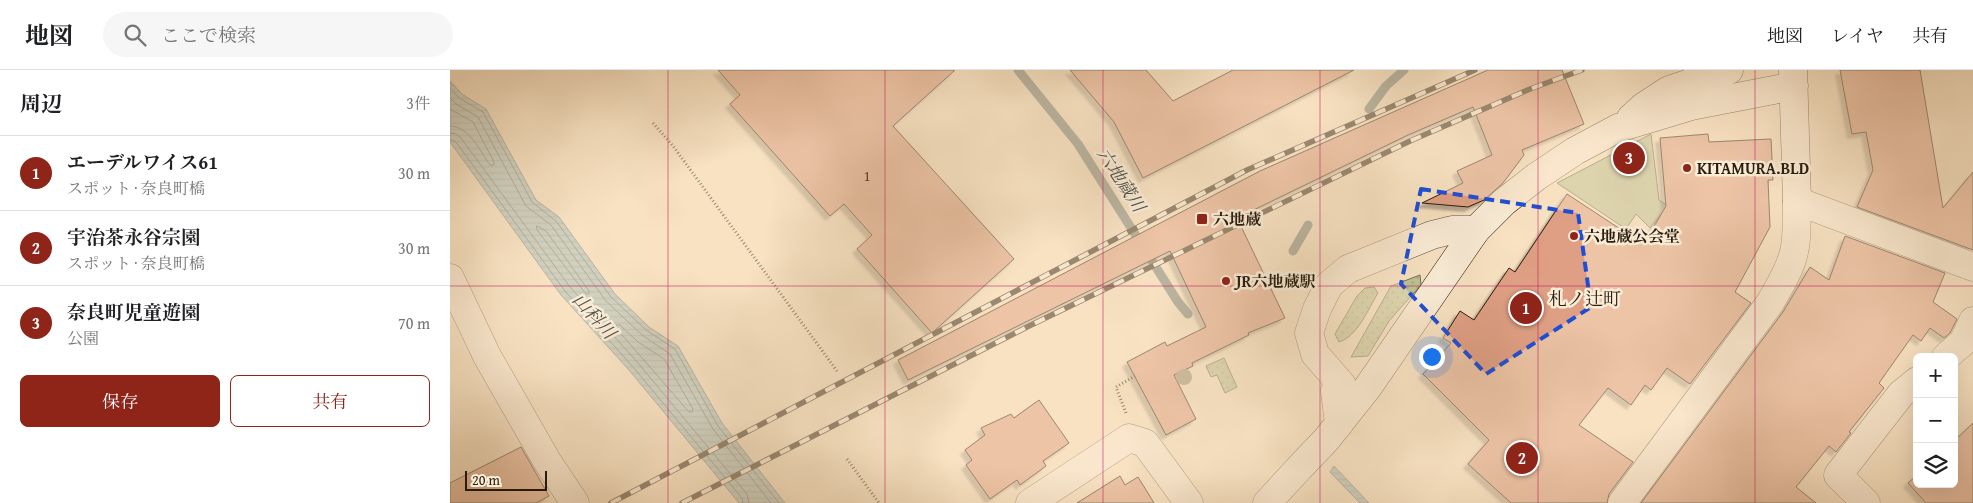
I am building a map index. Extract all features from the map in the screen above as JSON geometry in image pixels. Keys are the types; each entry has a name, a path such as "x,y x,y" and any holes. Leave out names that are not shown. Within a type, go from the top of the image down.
{"street":[{"path":"1267,503 1333,432 1368,388 1476,230 1504,202 1536,176 1574,152 1618,128 1643,107 1669,90 1729,70"},
{"path":"1618,128 1794,78 1796,232 1794,253 1785,276 1770,303 1622,503"},
{"path":"1797,201 1973,267"},
{"path":"1333,432 1335,391 1342,385 1316,354 1309,333 1317,309 1329,286 1348,269 1432,235 1452,230 1476,230"},
{"path":"450,278 487,356 547,461 575,503"},
{"path":"1951,353 1963,342 1973,321"},
{"path":"1866,503 1838,475 1901,394 1913,384"},
{"path":"1030,503 1129,438 1145,443 1189,503"}],"path":[{"path":"653,123 673,146 837,371"},
{"path":"1133,439 1134,432 1116,387 1135,376"},
{"path":"847,459 879,503"}],"highlighted area":[{"path":"1421,189 1578,213 1591,307 1486,374 1401,284"}],"green space":[{"path":"1651,134 1659,200 1668,206 1650,228 1636,214 1626,229 1557,183"},
{"path":"1420,275 1421,285 1389,321 1368,356 1351,357 1391,286"},
{"path":"1374,287 1378,293 1362,321 1352,334 1339,342 1335,334 1357,296 1365,288"},
{"path":"1224,358 1237,387 1225,393 1217,375 1211,377 1206,366"}],"water":[{"name":"山科川","path":"450,81 462,94 486,109 536,200 559,217 615,294 649,327 678,346 722,423 785,503 739,503 629,370 561,295 450,142"},
{"path":"1334,466 1369,503 1360,503 1330,472"}],"building":[{"path":"718,70 955,70 893,126 1014,259 932,333 857,249 872,235 844,204 830,216 730,104 740,95"},
{"path":"1070,70 1146,70 1173,101 1233,70 1354,70 1143,178 1114,122"},
{"path":"1488,70 1562,70 1584,124 1522,150 1524,155 1503,183 1484,200 1468,207 1422,203 1463,183 1457,171 1492,155 1473,107 1408,135 1237,218 1285,318 1248,333 1249,335 1192,363 1193,366 1174,375 1196,419 1166,435 1127,362 1165,342 1167,346 1206,327 1170,251 908,380 898,360 1260,171"},
{"path":"1840,70 1920,70 1943,208 1973,172 1973,250 1857,207 1873,170 1866,132 1852,134"},
{"path":"1708,134 1709,142 1771,139 1773,180 1768,180 1770,227 1735,292 1751,303 1690,384 1667,368 1651,390 1645,385 1631,405 1608,388 1579,425 1633,462 1609,494 1607,503 1511,503 1468,464 1489,440 1423,374 1451,343 1443,338 1460,311 1474,320 1509,268 1515,272 1567,194 1640,242 1643,238 1646,240 1666,206 1660,138"},
{"path":"1845,236 1945,273 1933,302 1957,319 1950,333 1944,338 1930,328 1921,341 1913,335 1879,383 1884,388 1849,432 1851,433 1836,452 1829,446 1796,487 1816,503 1641,503 1783,312 1810,267 1829,280"},
{"path":"1039,400 1069,443 1043,461 1046,466 1020,485 1017,480 990,499 966,465 972,460 965,450 985,435 981,428 1011,414 1014,418"},
{"path":"1973,423 1973,503 1926,503 1908,483 1913,479 1913,488 1958,488 1958,437"},
{"path":"521,447 549,496 536,503 450,503 450,483"},
{"path":"1120,476 1125,485 1138,477 1154,503 1077,503"}],"waterway":[{"name":"六地蔵川","path":"1018,70 1078,144 1178,302 1188,314"},
{"path":"1369,109 1386,86 1404,70"},
{"path":"1293,251 1308,225"}],"railway":[{"path":"611,503 1247,170 1475,70"},
{"path":"682,503 1029,326 1410,141 1530,89 1582,70"}],"place":[{"name":"奈良町児童遊園","path":"1629,158"},
{"name":"KITAMURA.BLD","path":"1687,168"},
{"name":"六地蔵","path":"1202,219"},
{"name":"六地蔵公会堂","path":"1574,236"},
{"name":"JR六地蔵駅","path":"1226,281"},
{"name":"エーデルワイス61","path":"1526,308"},
{"name":"宇治茶永谷宗園","path":"1522,458"}],"district":[{"name":"札ノ辻町","path":"1585,299"}]}
